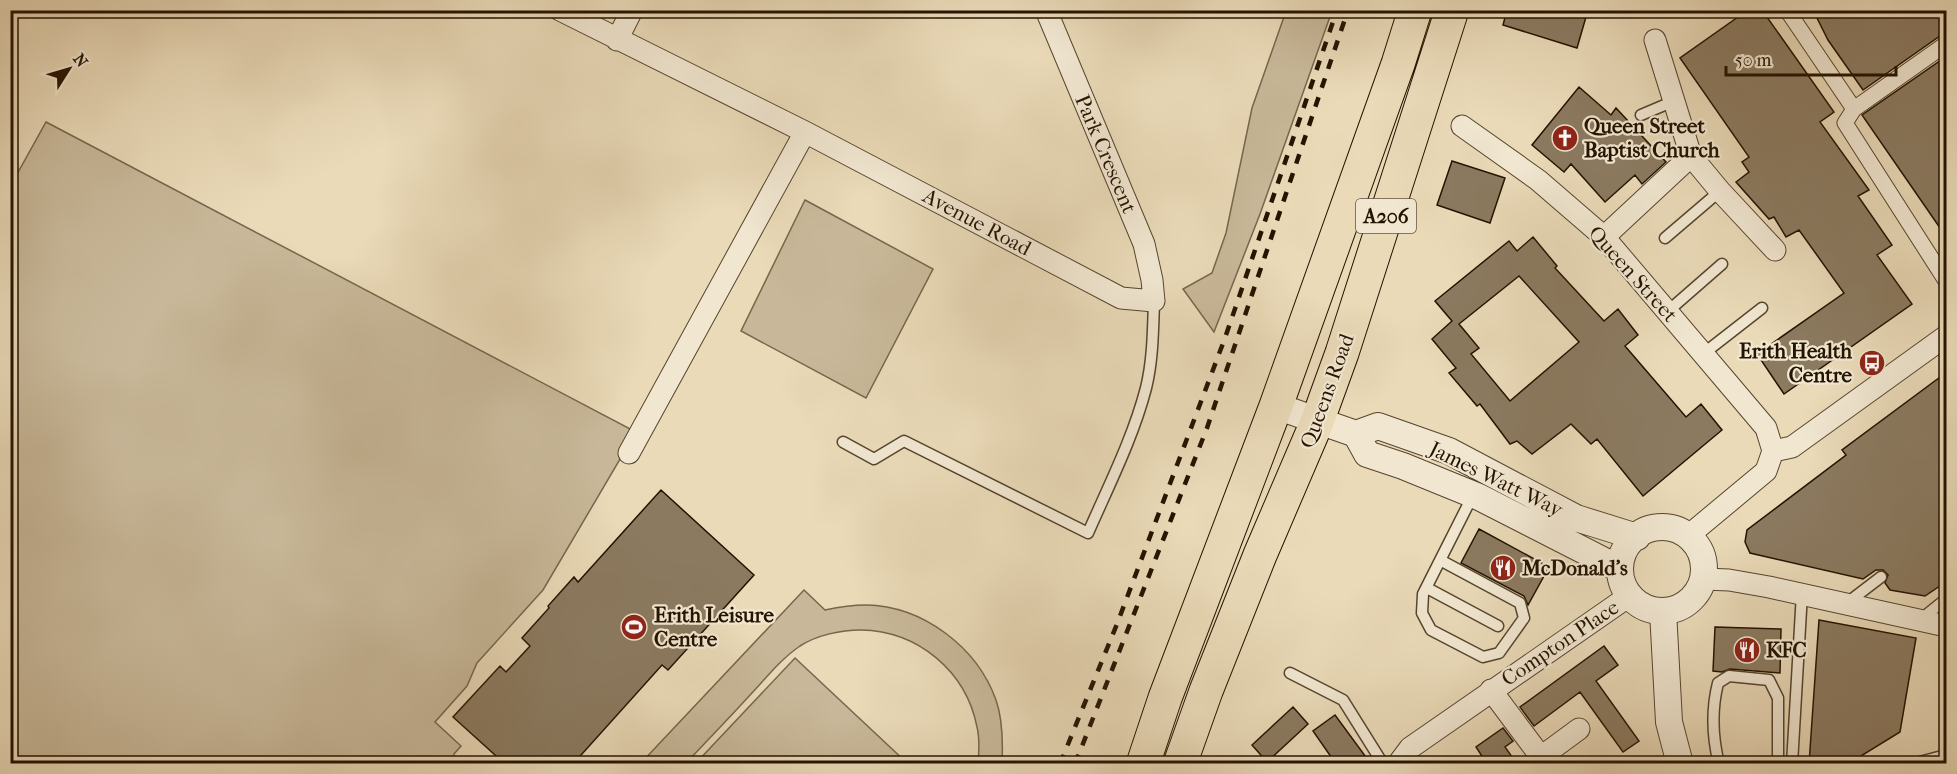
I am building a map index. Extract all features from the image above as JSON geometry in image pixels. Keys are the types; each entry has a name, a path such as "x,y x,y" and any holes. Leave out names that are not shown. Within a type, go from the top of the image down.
{"main road":[{"name":"Queens Road","path":"1143,764 1165,698 1276,406 1398,64 1415,10"},
{"name":"Queens Road","path":"1180,764 1218,659 1317,422 1342,352 1452,10"}],"street":[{"name":"Avenue Road","path":"560,10 805,132 1121,298 1154,301"},
{"path":"617,40 632,10"},
{"name":"Park Crescent","path":"1046,10 1144,244 1154,301"},
{"path":"1787,10 1854,109"},
{"path":"1655,40 1691,156 1775,250"},
{"path":"1947,44 1854,109 1845,123 1947,281"},
{"name":"Queen Street","path":"1462,126 1538,180 1604,237 1766,429 1773,451"},
{"path":"629,453 805,132"},
{"path":"1604,237 1691,156"},
{"path":"1688,536 1766,471 1773,451 1792,447 1947,336"},
{"name":"James Watt Way","path":"1276,406 1356,434 1378,426 1449,451 1576,518 1637,537"},
{"name":"James Watt Way","path":"1356,434 1367,454 1473,494 1620,568"},
{"path":"1647,529 1674,529 1688,536 1698,547 1705,565 1704,579 1691,597 1674,609 1654,611 1641,606 1629,596 1622,583 1620,568 1622,555 1637,537 1647,529"},
{"path":"1704,579 1729,580 1802,593 1947,626"},
{"name":"Compton Place","path":"1398,764 1410,748 1629,596"},
{"path":"1663,611 1669,722 1680,764"},
{"name":"Compton Place","path":"1491,690 1541,757 1579,729"}],"lane":[{"path":"1641,116 1674,101"},
{"path":"1665,238 1720,191"},
{"path":"1667,312 1722,264"},
{"path":"843,442 874,459 904,441 1088,533 1132,432 1147,385 1153,336 1154,301"},
{"path":"1703,354 1762,308"},
{"path":"1440,560 1520,603 1524,618 1499,653 1483,657 1431,630 1422,614 1423,594 1427,588 1440,560 1473,494"},
{"path":"1847,603 1881,577"},
{"path":"1427,588 1498,626"},
{"path":"1792,764 1802,593"},
{"path":"1920,620 1947,599"},
{"path":"1290,673 1342,700 1383,764"},
{"path":"1719,764 1713,738 1713,703 1718,683 1730,676 1769,680 1778,698 1774,762"},
{"path":"1912,764 1947,755"}],"shaded area":[{"path":"1286,11 1332,11 1260,214 1214,332 1183,289 1212,273 1226,233 1252,108"},
{"path":"46,122 636,432 543,590 477,663 467,686 435,722 461,746 454,754 455,763 11,763 11,185"},
{"path":"805,200 933,269 866,398 741,331"},
{"path":"804,590 825,610 866,605 887,607 908,613 945,633 962,647 976,663 996,700 1002,731 1002,763 978,763 979,736 971,707 962,688 936,658 920,646 902,638 882,632 861,630 821,636 793,651 774,668 686,763 641,763"},
{"path":"795,658 907,763 696,763"}],"building":[{"path":"1507,10 1588,10 1577,48 1503,25"},
{"path":"1748,10 1762,10 1834,112 1820,122 1869,190 1858,196 1892,245 1877,255 1912,304 1784,394 1757,354 1844,293 1799,230 1786,237 1774,217 1769,219 1736,182 1749,172 1742,162 1749,157 1680,58"},
{"path":"1813,10 1947,10 1947,34 1940,36 1863,90 1828,40"},
{"path":"1947,56 1947,238 1862,115"},
{"name":"Queen Street Baptist Church","path":"1579,87 1611,115 1616,108 1666,162 1642,184 1635,175 1605,202 1571,164 1564,172 1532,145"},
{"path":"1452,161 1505,178 1490,223 1437,205"},
{"path":"1533,237 1557,266 1555,268 1604,321 1618,309 1638,335 1625,346 1686,417 1701,404 1722,430 1643,496 1597,439 1591,444 1571,424 1532,454 1517,441 1510,444 1480,404 1477,406 1449,373 1456,368 1432,339 1452,321 1435,301 1509,241 1517,251","holes":["1519,276 1579,342 1510,401 1471,354 1479,348 1459,324"]},
{"path":"1947,372 1947,581 1925,596 1890,590 1885,583 1888,575 1883,570 1876,570 1863,579 1750,553 1745,542 1747,530 1846,455 1842,450"},
{"name":"Erith Leisure Centre","path":"661,490 754,575 668,670 662,665 573,764 505,764 453,717 500,666 506,672 530,646 522,638 549,608 548,606 574,577 578,582"},
{"name":"McDonald's","path":"1479,529 1549,567 1528,605 1524,596 1461,563"},
{"path":"1819,620 1916,638 1900,732 1848,764 1809,764"},
{"name":"KFC","path":"1715,627 1781,629 1780,673 1730,669 1722,672 1713,671"},
{"path":"1604,646 1618,665 1596,681 1639,741 1623,752 1580,692 1534,726 1520,707"},
{"path":"1293,707 1308,724 1267,762 1252,745"},
{"path":"1335,715 1371,764 1336,764 1313,731"},
{"path":"1503,728 1513,741 1505,747 1517,764 1487,764 1476,747"}],"railway":[{"path":"1060,764 1117,624 1225,338 1337,10"},
{"path":"1075,764 1207,428 1348,10"}],"place":[{"name":"Queen Street Baptist Church","path":"1565,138"},
{"name":"Erith Health Centre","path":"1872,363"},
{"name":"McDonald's","path":"1503,568"},
{"name":"Erith Leisure Centre","path":"634,627"},
{"name":"KFC","path":"1747,650"}]}
